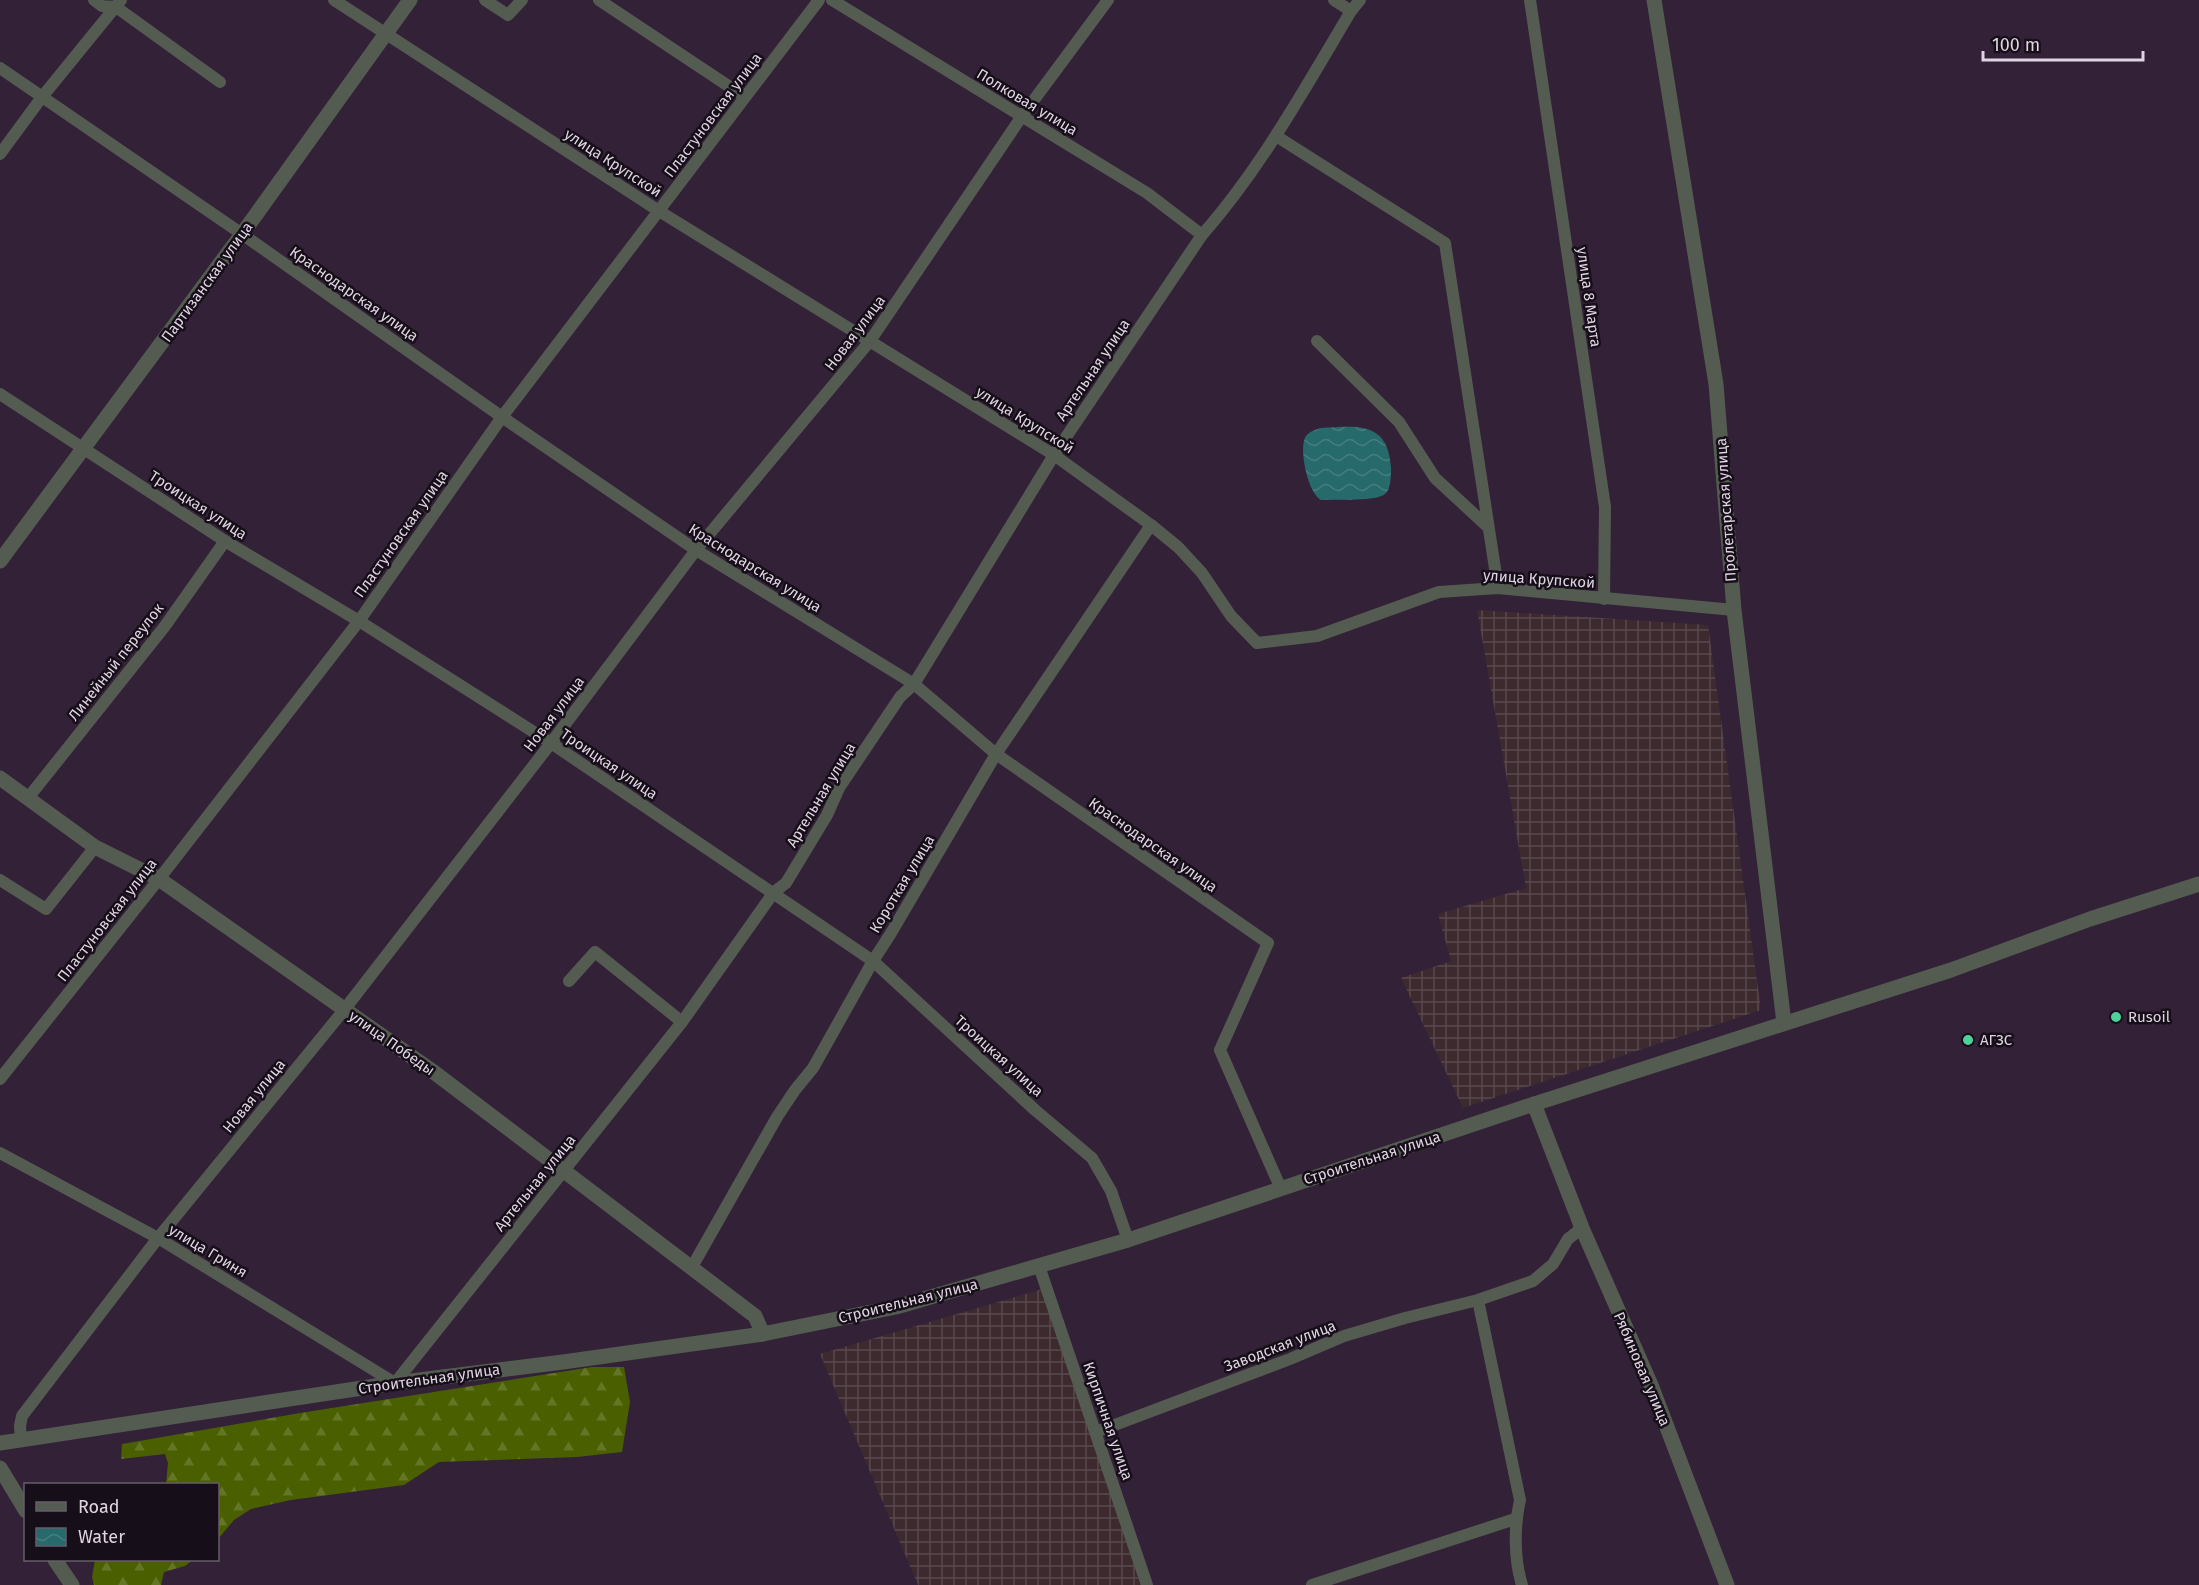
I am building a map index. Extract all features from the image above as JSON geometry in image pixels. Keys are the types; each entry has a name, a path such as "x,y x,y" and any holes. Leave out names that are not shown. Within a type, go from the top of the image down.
{"street":[{"path":"93,0 102,6 119,4 219,82"},
{"name":"улица Крупской","path":"334,0 659,211 1054,455 1178,547 1202,573 1232,616 1257,643 1317,636 1439,592 1498,588 1734,610"},
{"name":"Партизанская улица","path":"0,561 243,234 410,0"},
{"path":"485,0 508,15 522,0"},
{"path":"599,0 745,97"},
{"name":"Пластуновская улица","path":"0,1079 359,621 502,417 819,0"},
{"name":"Полковая улица","path":"832,0 1147,193 1202,235"},
{"name":"Новая улица","path":"21,1440 22,1416 158,1238 344,1010 551,743 696,550 870,341 1022,116 1108,0"},
{"path":"1334,0 1351,11"},
{"name":"Артельная улица","path":"395,1383 682,1022 774,892 786,883 826,815 839,788 900,697 914,684 1054,455 1202,235 1218,217 1276,135 1351,11 1360,0"},
{"name":"улица 8 Марта","path":"1530,0 1605,507 1604,599"},
{"name":"Пролетарская улица","path":"1654,0 1716,384 1734,610 1784,1023"},
{"path":"0,154 42,97 119,4"},
{"name":"Краснодарская улица","path":"0,68 243,234 502,417 696,550 914,684 996,754 1268,943 1220,1050 1281,1189"},
{"path":"1276,135 1445,243 1498,588"},
{"path":"1317,341 1399,422 1435,478 1488,528"},
{"name":"Троицкая улица","path":"0,394 225,541 359,621 551,743 873,961 1035,1110 1092,1158 1112,1191 1128,1240"},
{"name":"Короткая улица","path":"692,1267 777,1117 813,1068 873,961 996,754 1151,525"},
{"name":"Линейный переулок","path":"28,798 165,626 225,541"},
{"name":"улица Победы","path":"0,778 95,847 159,879 435,1073 755,1316 763,1334"},
{"path":"0,880 46,909 95,847"},
{"name":"Строительная улица","path":"0,1443 395,1383 763,1334 896,1307 1128,1240 1534,1104 1951,970 2090,919 2199,884"},
{"path":"569,981 595,952 682,1022"},
{"name":"Рябиновая улица","path":"1534,1104 1582,1228 1651,1385 1726,1585"},
{"name":"улица Гриня","path":"0,1153 158,1238 395,1383"},
{"name":"Заводская улица","path":"1096,1432 1290,1359 1344,1336 1405,1317 1478,1300 1533,1281 1553,1264 1568,1239 1582,1228"},
{"name":"Кирпичная улица","path":"1040,1266 1147,1585"},
{"path":"1478,1300 1520,1500 1515,1519 1519,1574 1522,1585"},
{"path":"0,1468 24,1508"},
{"path":"1312,1585 1515,1519"},
{"path":"56,1561 72,1585"}],"shaded area":[{"path":"1477,610 1708,625 1761,1010 1463,1108 1401,978 1451,961 1438,914 1526,888"},
{"path":"1043,1289 1142,1585 918,1585 820,1354"}],"green space":[{"path":"592,1367 624,1367 630,1402 622,1452 577,1457 439,1462 404,1485 291,1500 251,1509 234,1520 219,1538 219,1483 166,1483 168,1463 165,1454 121,1459 122,1444 300,1413"},
{"path":"95,1561 192,1561 185,1566 164,1572 161,1585 94,1585 92,1577"}],"water":[{"path":"1359,427 1377,434 1389,453 1391,468 1390,486 1385,494 1364,499 1321,500 1316,496 1306,471 1303,444 1308,434 1321,428"}],"place":[{"name":"Rusoil","path":"2116,1017"},
{"name":"АГЗС","path":"1968,1040"}]}
